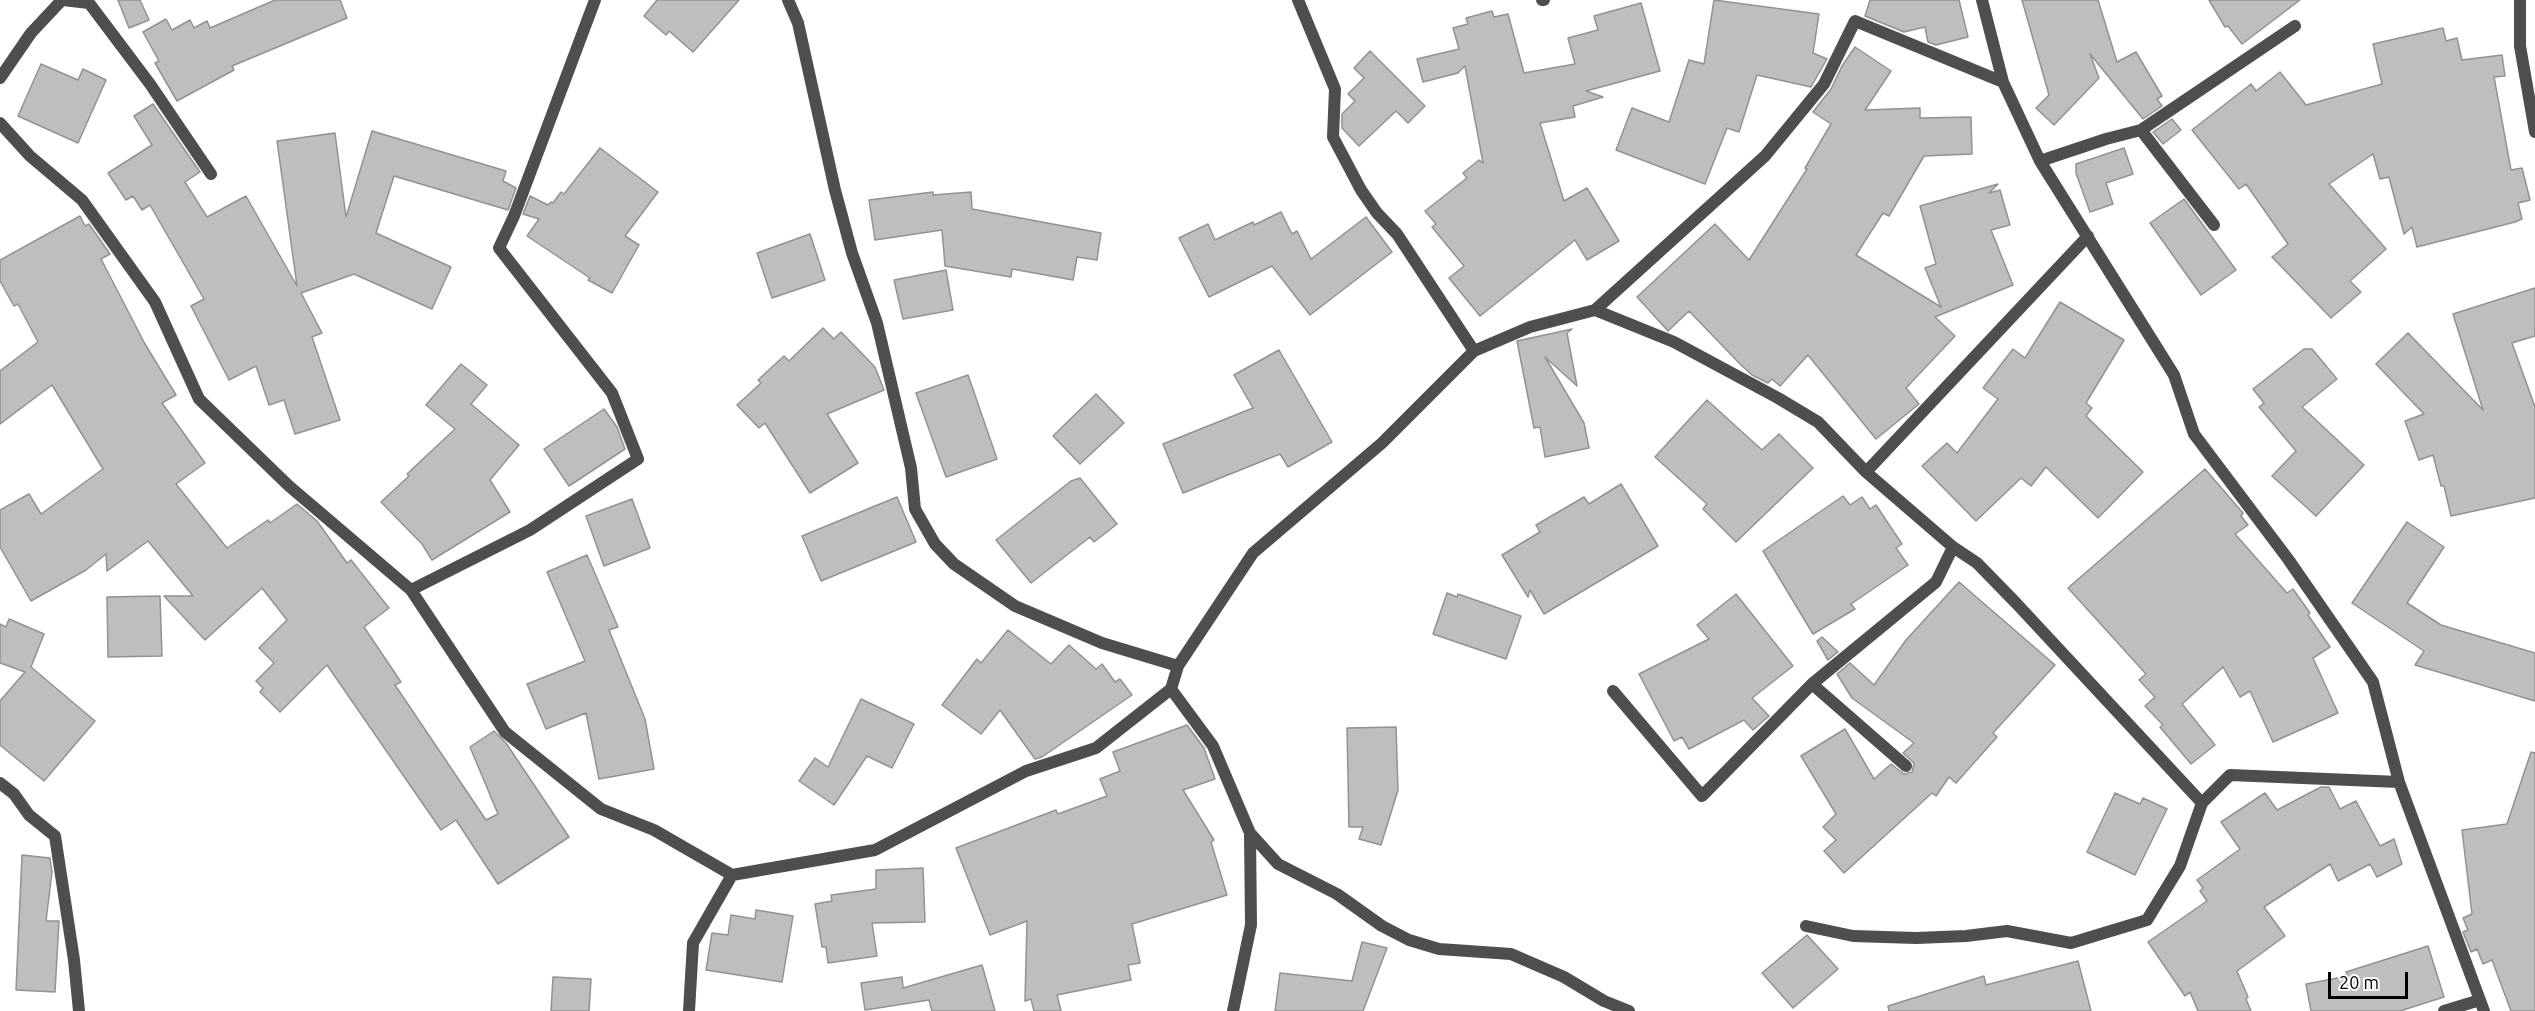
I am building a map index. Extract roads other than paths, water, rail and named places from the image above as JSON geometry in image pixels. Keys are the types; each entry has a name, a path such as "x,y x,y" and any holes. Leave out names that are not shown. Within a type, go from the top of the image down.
{"street":[{"path":"0,78 31,33 62,0 92,2 211,174"},
{"path":"411,590 530,530 638,459 612,393 499,248 514,216 594,0"},
{"path":"788,0 798,23 835,190 852,253 877,323 911,468 915,508 935,544 954,564 1015,606 1102,643 1178,666"},
{"path":"1298,0 1335,89 1333,137 1361,190 1377,213 1397,234 1474,351"},
{"path":"1982,0 2003,82 2040,161 2174,375 2194,434 2288,559 2373,682 2399,782 2482,1005 2444,1011"},
{"path":"2520,0 2520,46 2535,132"},
{"path":"0,123 30,156 82,200 155,302 199,399 290,486 411,590 505,732 601,809 654,830 732,875 875,850 1026,771 1096,748 1171,689 1178,666 1253,553 1382,443 1474,351 1530,327 1595,310 1765,156 1824,84 1855,21 2003,82"},
{"path":"2040,161 2141,130 2295,26"},
{"path":"2141,130 2214,225"},
{"path":"1866,472 2088,236"},
{"path":"1595,310 1674,342 1818,422 1866,472 1953,548 1977,563 2202,803"},
{"path":"1613,691 1702,796 1812,684 1936,582 1953,548"},
{"path":"1812,684 1906,766"},
{"path":"1171,689 1213,746 1250,833 1278,864 1337,894 1382,926 1409,940 1439,949 1511,954 1564,977 1604,1001 1629,1011"},
{"path":"1806,926 1853,936 1916,938 1966,936 2007,931 2071,943 2147,920 2180,866 2202,803 2230,775 2399,782"},
{"path":"0,783 14,794 29,815 55,836 74,960 79,1011"},
{"path":"1233,1011 1251,925 1250,833"},
{"path":"689,1011 693,943 732,875"}]}
